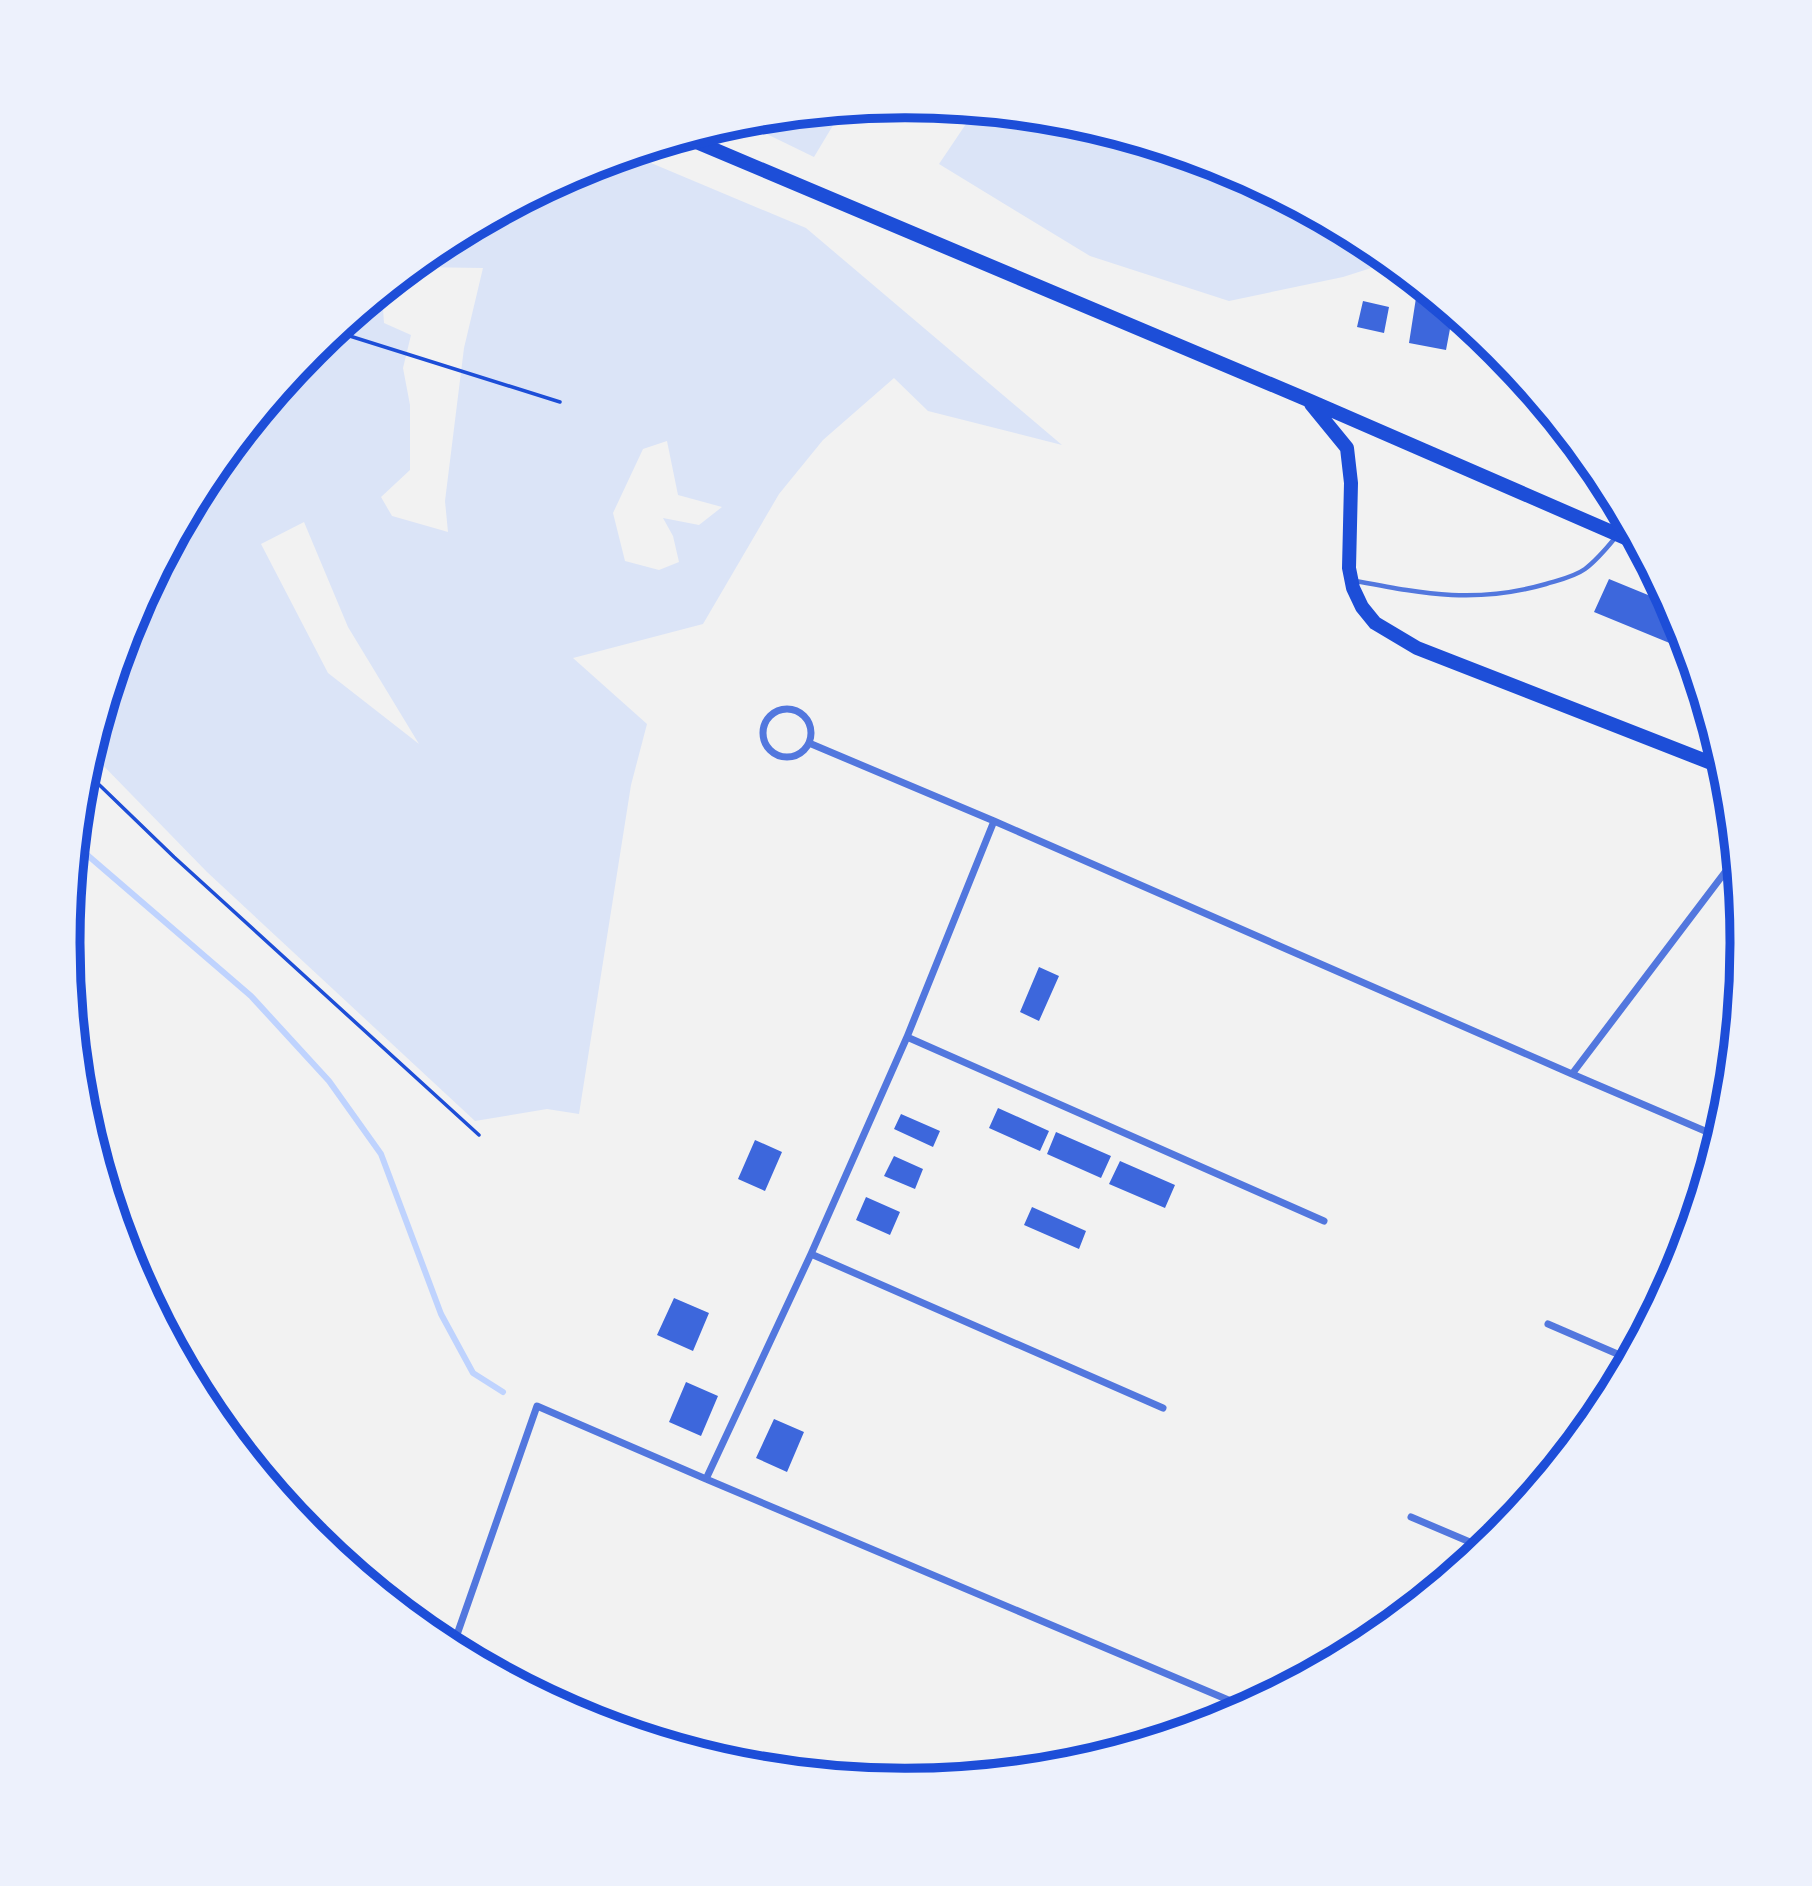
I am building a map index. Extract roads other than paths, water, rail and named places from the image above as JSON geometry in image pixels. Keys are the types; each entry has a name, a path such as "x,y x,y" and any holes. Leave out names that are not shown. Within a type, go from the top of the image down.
{"highway":[{"path":"701,144 1625,537"},
{"path":"1308,400 1347,448 1351,483 1349,568 1362,607 1376,623 1417,648 1711,763"}],"street":[{"path":"781,709 796,710 808,720 811,728 809,743 798,754 782,756 769,748 764,733 768,718 781,709"},
{"path":"809,743 1709,1133"},
{"path":"706,1479 811,1254 907,1037 994,821"},
{"path":"1572,1073 1728,869"},
{"path":"907,1037 1324,1221"},
{"path":"811,1254 1163,1408"},
{"path":"1548,1324 1621,1356"},
{"path":"457,1635 537,1406 1232,1701"},
{"path":"1411,1517 1473,1543"}],"lane":[{"path":"1351,580 1426,594 1476,596 1515,593 1584,570 1602,554 1618,534"}],"waterway":[{"path":"86,854 251,996 329,1081 381,1154 441,1314 473,1373 503,1392"}]}
